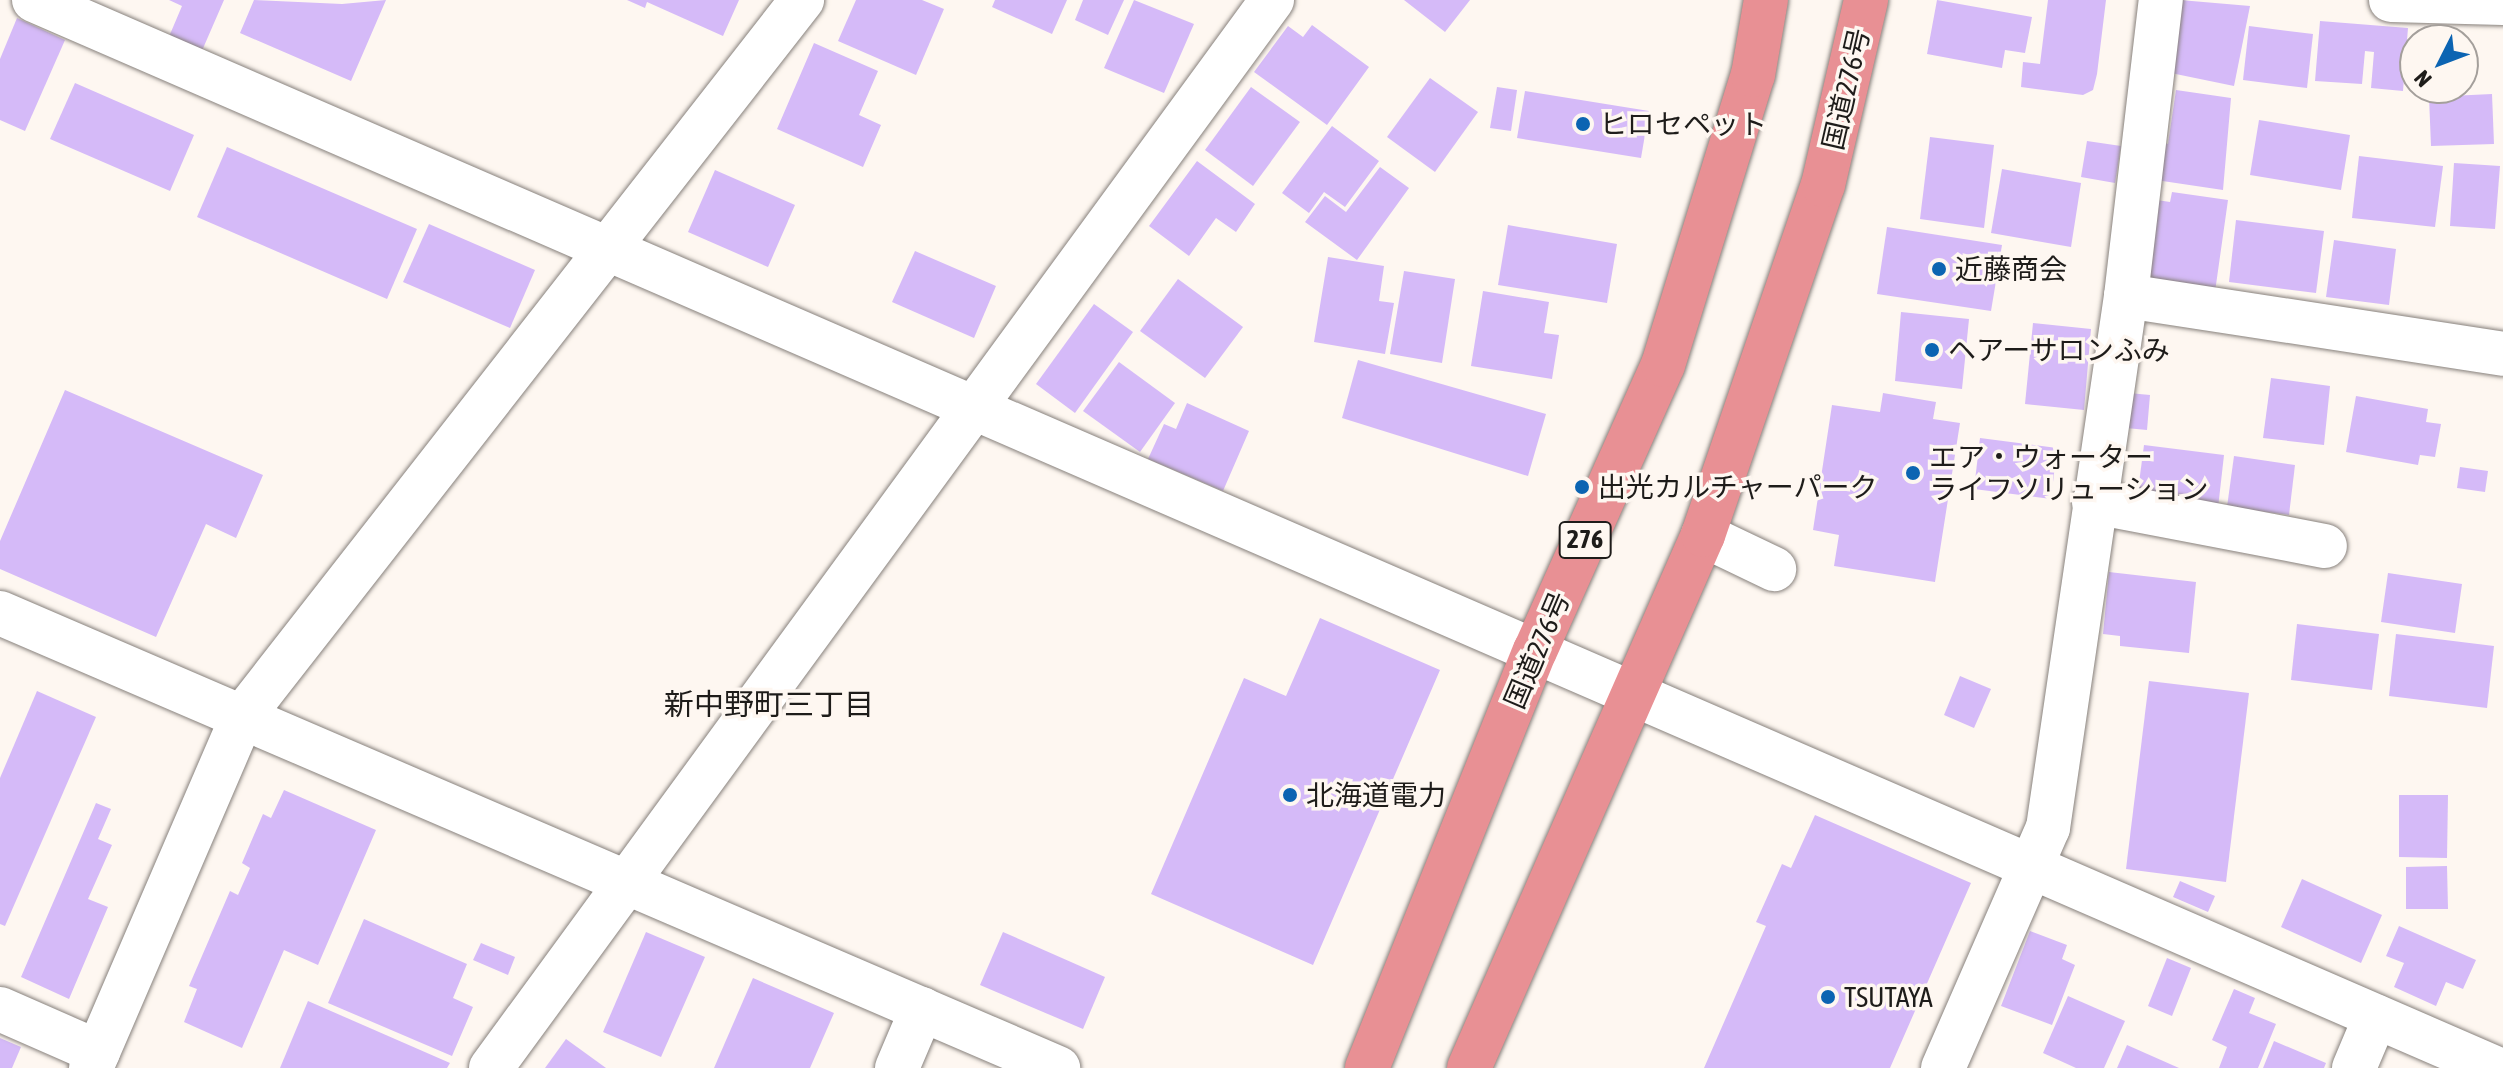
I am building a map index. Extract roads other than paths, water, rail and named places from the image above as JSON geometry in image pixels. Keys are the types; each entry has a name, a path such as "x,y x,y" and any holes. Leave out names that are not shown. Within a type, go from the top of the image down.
{"highway":[{"name":"国道276号","path":"1367,1068 1535,651 1663,365 1753,75 1766,0"},
{"name":"国道276号","path":"1469,1068 1703,535 1823,185 1866,0"}],"street":[{"path":"34,0 1634,694 1871,781 2030,867 2495,1068"},
{"path":"0,1009 95,1060 242,717 802,0"},
{"path":"491,1068 1272,0"},
{"path":"1943,1068 2048,828 2126,296 2161,0"},
{"path":"2391,0 2503,3"},
{"path":"2126,296 2503,354"},
{"path":"2094,502 2325,546"},
{"path":"1703,535 1774,569"},
{"path":"0,613 1058,1068"},
{"path":"897,1068 922,1009"},
{"path":"2354,1068 2376,1016"}],"place":[{"name":"ヒロセペット","path":"1583,124"},
{"name":"近藤商会","path":"1939,269"},
{"name":"ヘアーサロンふみ","path":"1932,350"},
{"name":"エア・ウォーター ライフソリューション","path":"1913,473"},
{"name":"出光カルチャーパーク","path":"1582,487"},
{"name":"北海道電力","path":"1290,795"},
{"name":"TSUTAYA","path":"1828,997"}],"district":[{"name":"新中野町三丁目","path":"769,704"}]}
